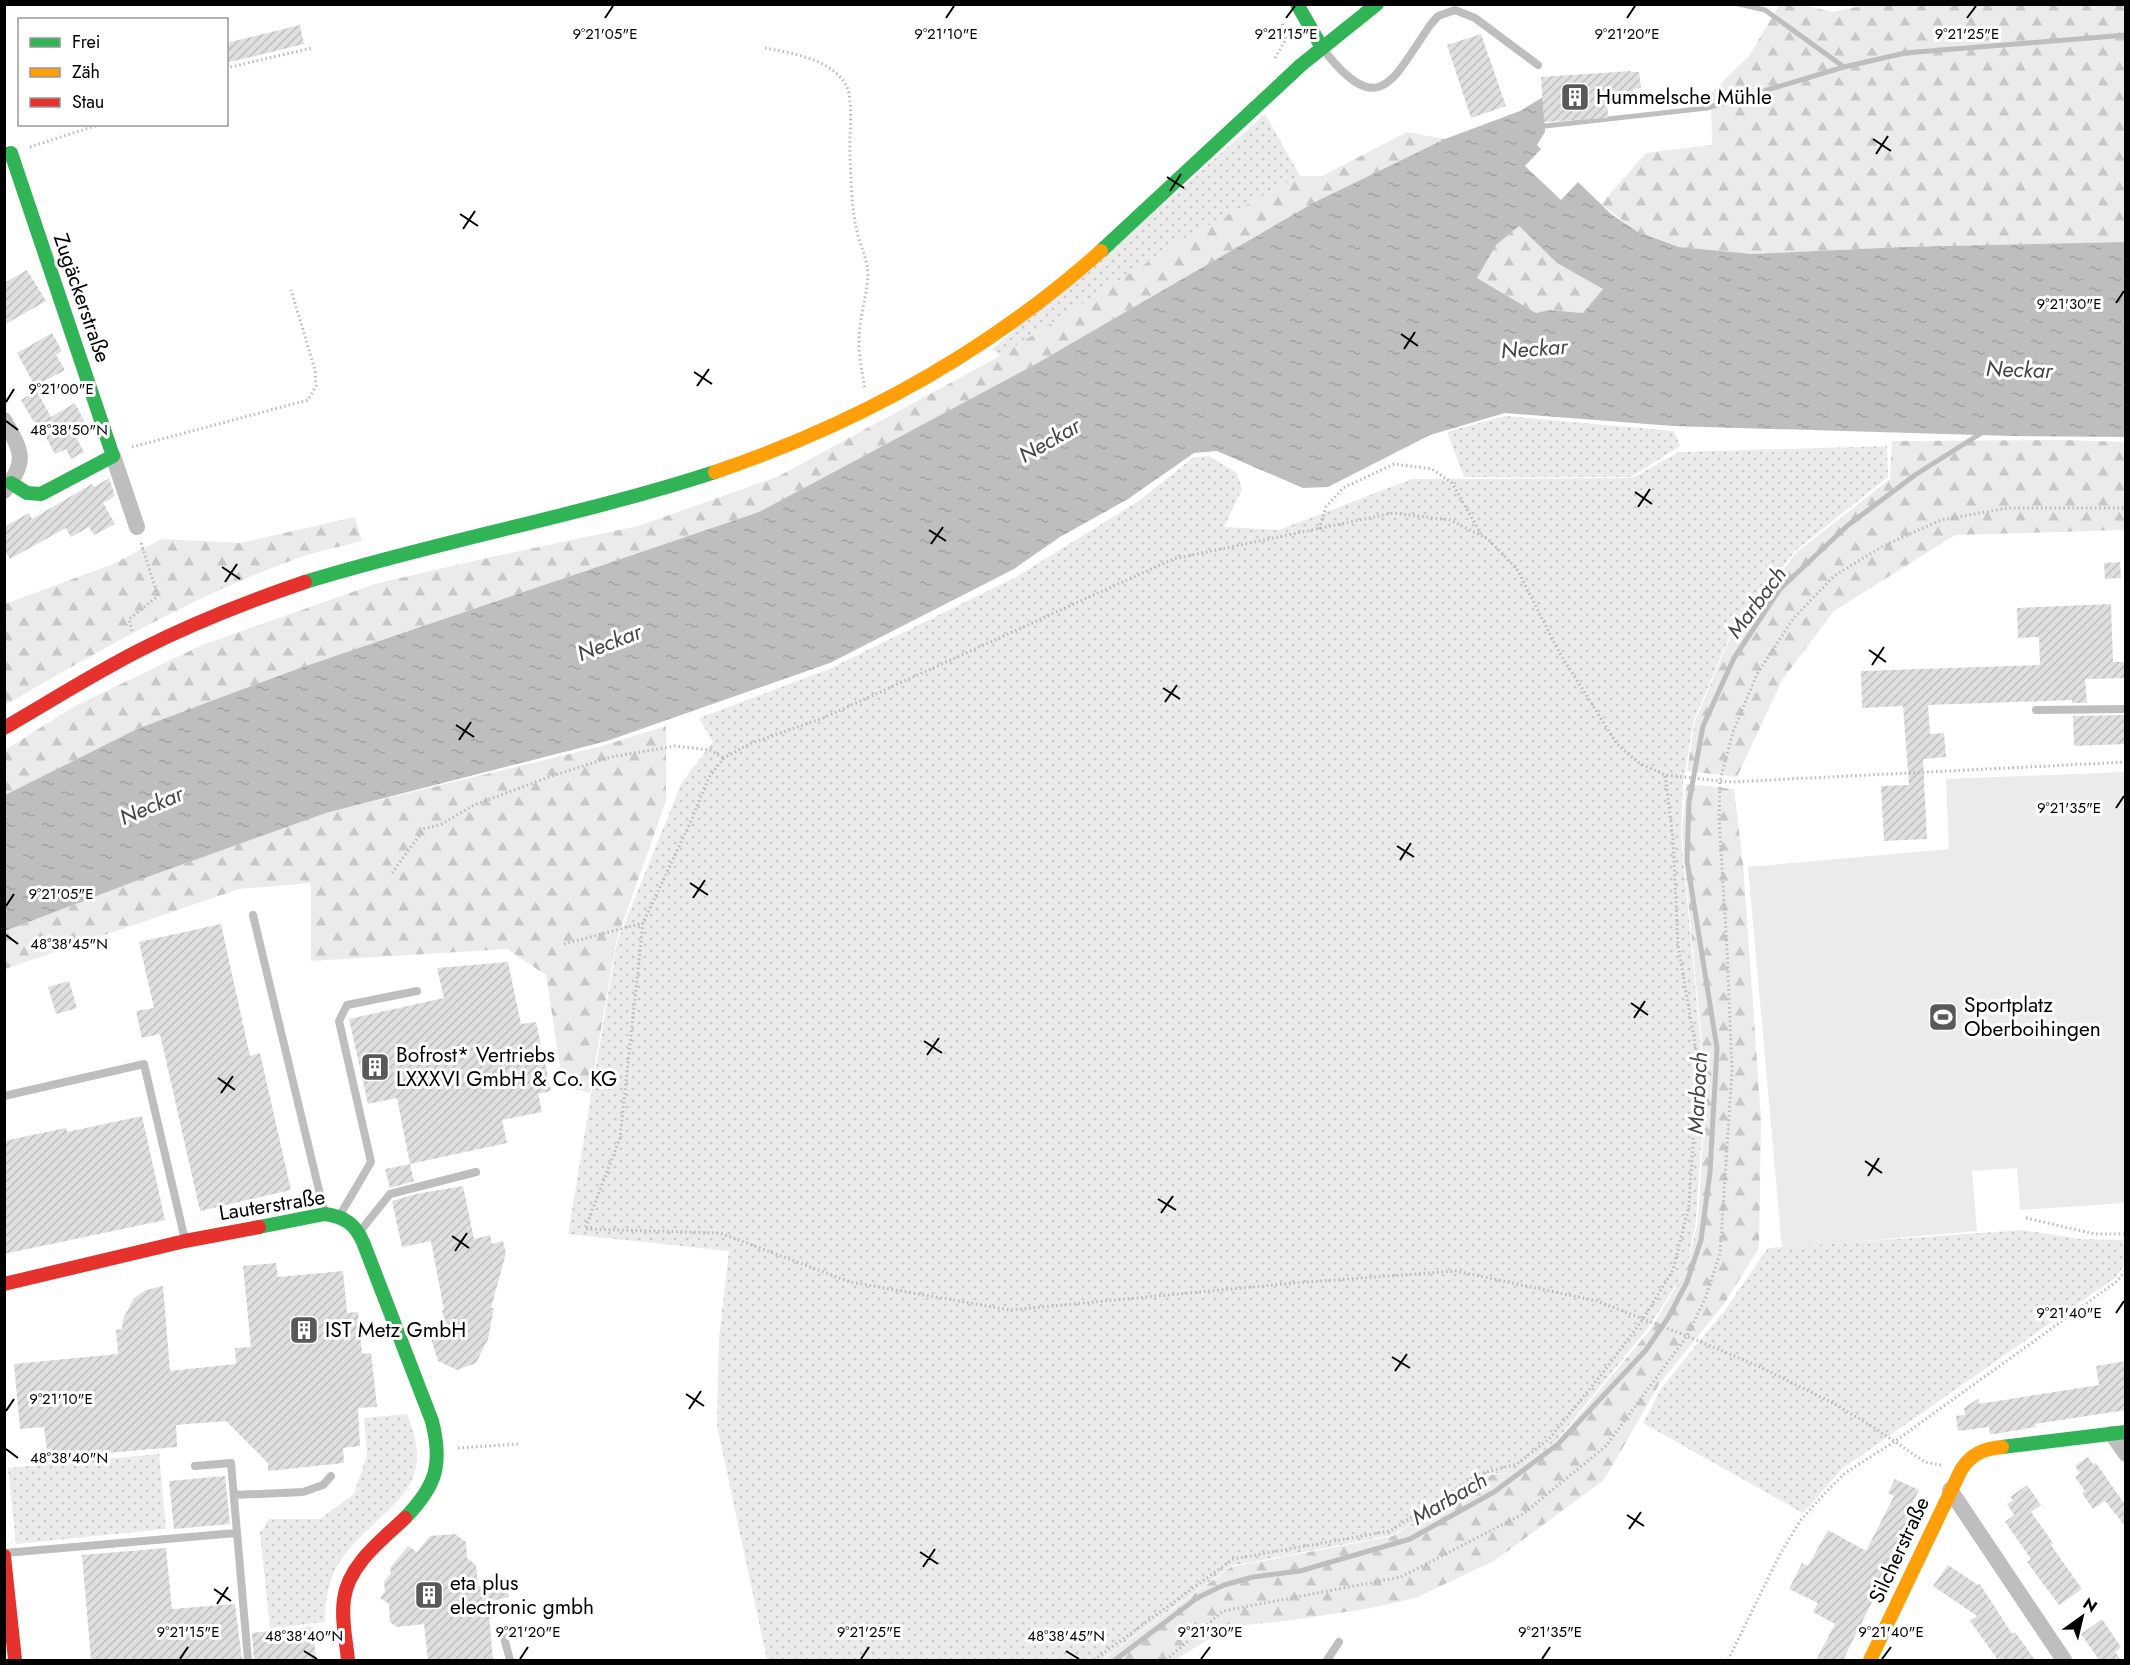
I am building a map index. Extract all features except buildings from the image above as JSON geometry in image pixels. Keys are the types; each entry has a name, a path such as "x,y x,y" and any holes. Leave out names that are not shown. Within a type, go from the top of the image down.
{"street":[{"path":"1297,4 1321,46"},
{"path":"4,728 90,676 187,627 238,606 333,573 396,555 587,510 717,472 813,435 903,392 984,343 1087,264 1321,46 1377,4"},
{"name":"Zugäckerstraße","path":"8,154 113,456"},
{"path":"4,420 21,451 19,468 8,487 27,493 40,494 113,456 136,527"},
{"name":"Lauterstraße","path":"4,1284 185,1241 325,1215 339,1216 351,1222 359,1233 432,1420 438,1449 433,1481 422,1499 361,1562 345,1592 344,1615 348,1660"},
{"path":"2119,1433 2126,1454"},
{"name":"Silcherstraße","path":"1870,1660 1950,1490 1969,1458 1986,1449 2119,1433"},
{"path":"1950,1490 2064,1660"},
{"path":"4,1554 8,1636 15,1660"}],"lane":[{"path":"1321,46 1353,81 1372,89 1381,88 1395,77 1438,16 1455,10 1475,18 1538,65"},
{"path":"2036,710 2126,709"},
{"path":"253,915 325,1215"},
{"path":"339,1216 371,1162 339,1022 347,1005 417,991"},
{"path":"4,1096 144,1064 185,1241"},
{"path":"359,1233 390,1194 476,1172"},
{"path":"195,1466 231,1463 248,1660"},
{"path":"234,1495 303,1492 323,1485 331,1476"},
{"path":"4,1554 236,1533"},
{"path":"502,1630 510,1660"},
{"path":"1327,1660 1339,1642"}],"path":[{"path":"1272,63 1286,39 1283,24"},
{"path":"228,68 312,48"},
{"path":"765,48 815,61 830,69 847,87 850,113 852,200 868,276 860,327 860,359 865,390"},
{"path":"8,154 95,126"},
{"path":"113,456 131,447 308,400 316,386 315,370 291,290"},
{"path":"859,393 874,385"},
{"path":"1320,529 1326,507 1343,488 1394,464 1432,469 1452,483 1481,536"},
{"path":"1166,1660 1223,1611 1401,1577 1522,1514 1606,1446 1687,1336 1705,1299 1720,1254 1732,1071 1728,949 1719,819 1720,781 1733,732 1757,674 1793,619 1834,576 1883,546 1941,520 2008,508 2126,508"},
{"path":"1961,1470 1925,1462 1835,1404 1758,1366 1687,1336 1597,1302 1456,1271 1294,1283 1010,1310 850,1282 720,1233 585,1229 620,1138 643,923 709,777 724,758 749,744 823,718 1173,559 1393,513 1450,520 1488,539 1517,569 1559,652 1617,744 1638,763 1665,775 1731,782 2126,762"},
{"path":"136,527 158,596 129,619 137,652"},
{"path":"392,873 424,829 442,824 474,805 552,776 611,757 675,746 710,750 724,758"},
{"path":"1094,1660 1233,1559 1390,1531 1479,1474 1517,1464 1549,1439 1643,1319 1673,1270 1689,1206 1698,1062 1678,945 1673,839 1665,775"},
{"path":"564,944 643,923"},
{"path":"2026,1218 2095,1234 2126,1234"},
{"path":"1728,1660 1760,1592 1800,1521 1845,1473 1894,1442 2116,1282 2126,1270"},
{"path":"438,1449 518,1444"}],"green space":[{"path":"1870,4 2125,5 2125,242 1904,247 1752,254 1679,247 1638,232 1601,204 1646,153 1712,145 1711,93 1749,56 1779,5 1802,5 1833,12"},
{"path":"1265,114 1300,176 1187,237 1000,356 992,349 1158,209"},
{"path":"1407,132 1445,139 1315,202 1034,365 759,512 297,669 195,707 137,729 5,795 5,750 75,706 202,645 375,584 638,526 777,477 1000,356 1187,237 1300,176 1322,176"},
{"path":"1519,226 1557,263 1603,289 1583,313 1549,310 1536,313 1477,278 1496,245"},
{"path":"1505,416 1674,431 1680,446 1631,477 1464,477 1447,432"},
{"path":"1892,441 2125,442 2125,530 1955,535 1834,611 1782,680 1737,777 1687,771 1695,721 1732,633 1797,552 1890,479"},
{"path":"1887,446 1888,477 1795,551 1731,633 1694,720 1683,783 1681,836 1705,1089 1696,1220 1687,1268 1648,1328 1556,1441 1516,1472 1488,1474 1393,1535 1231,1566 1101,1660 767,1660 717,1426 719,1337 729,1251 568,1234 617,942 682,782 713,742 699,718 829,669 1016,577 1137,502 1194,457 1209,456 1237,473 1242,489 1224,527 1279,530 1412,479 1632,478 1679,452"},
{"path":"355,517 362,541 304,556 226,587 151,624 5,705 5,604 113,564 162,539 240,543"},
{"path":"666,726 666,801 616,942 590,1093 563,1086 546,975 507,949 311,961 311,883 239,889 5,969 5,931 128,884 326,813 598,747"},
{"name":"Sportplatz Oberboihingen","path":"2125,772 2125,1203 2020,1210 2017,1168 1972,1171 1977,1231 1782,1248 1748,867 1949,849 1946,779"},
{"path":"1686,784 1734,789 1743,863 1761,1119 1759,1248 1724,1304 1660,1383 1604,1480 1494,1561 1415,1598 1371,1608 1228,1627 1175,1660 1102,1660 1231,1567 1393,1536 1489,1475 1516,1472 1556,1442 1650,1330 1687,1268 1698,1221 1706,1088 1682,836"},
{"path":"2022,1230 2079,1239 2125,1240 2125,1264 2116,1277 1842,1469 1803,1513 1643,1423 1662,1387 1725,1310 1768,1248"},
{"path":"407,1414 415,1440 417,1461 413,1479 404,1494 346,1553 336,1568 326,1604 325,1622 270,1628 260,1532 269,1519 320,1519 354,1494 367,1455 364,1418"},
{"path":"159,1454 166,1529 16,1544 8,1468"}],"water":[{"name":"Neckar","path":"1543,97 1545,132 1537,145 1541,149 1525,166 1561,200 1578,182 1611,214 1638,232 1679,247 1752,254 1904,247 2125,242 2125,437 1673,426 1505,413 1430,435 1328,487 1303,488 1217,451 1194,453 1128,499 1060,537 1014,569 830,663 607,741 326,813 5,931 5,795 137,729 195,707 297,669 759,512 1034,365 1315,202 1445,139 1520,111","holes":["1519,226 1557,263 1603,289 1583,313 1549,310 1536,313 1477,278 1496,245"]}],"waterway":[{"path":"1739,4 1765,10 1844,67"},
{"path":"1545,126 1707,108 1844,67 1905,53 2126,35"},
{"name":"Marbach","path":"1115,1660 1197,1598 1224,1585 1253,1577 1300,1571 1410,1539 1494,1492 1558,1444 1646,1350 1668,1318 1687,1282 1701,1240 1710,1172 1717,1048 1687,861 1689,802 1703,726 1734,658 1780,589 1847,526 1915,475 1983,432"}],"traffic: fast":[{"path":"1297,4 1321,46"},
{"path":"1101,251 1301,65 1377,4"},
{"path":"4,155 11,153 113,456 41,494 27,493 11,483"},
{"path":"305,582 407,553 613,502 715,472"},
{"path":"259,1227 325,1214 348,1222 360,1236 432,1421 435,1436 436,1463 430,1485 424,1496 405,1518"},
{"path":"2002,1447 2126,1432"}],"traffic: slow":[{"path":"715,472 819,431 919,381 1013,321 1101,251"},
{"path":"1870,1660 1961,1470 1978,1453 2002,1447"}],"traffic: jam":[{"path":"4,728 160,640 221,613 305,582"},
{"path":"4,1284 185,1241 259,1227"},
{"path":"348,1660 343,1614 347,1587 352,1575 367,1554 405,1518"},
{"path":"4,1556 15,1660"}],"place":[{"name":"Hummelsche Mühle","path":"1575,97"},
{"name":"Sportplatz Oberboihingen","path":"1943,1017"},
{"name":"Bofrost* Vertriebs LXXXVI GmbH & Co. KG","path":"375,1067"},
{"name":"IST Metz GmbH","path":"304,1330"},
{"name":"eta plus electronic gmbh","path":"429,1595"}]}
